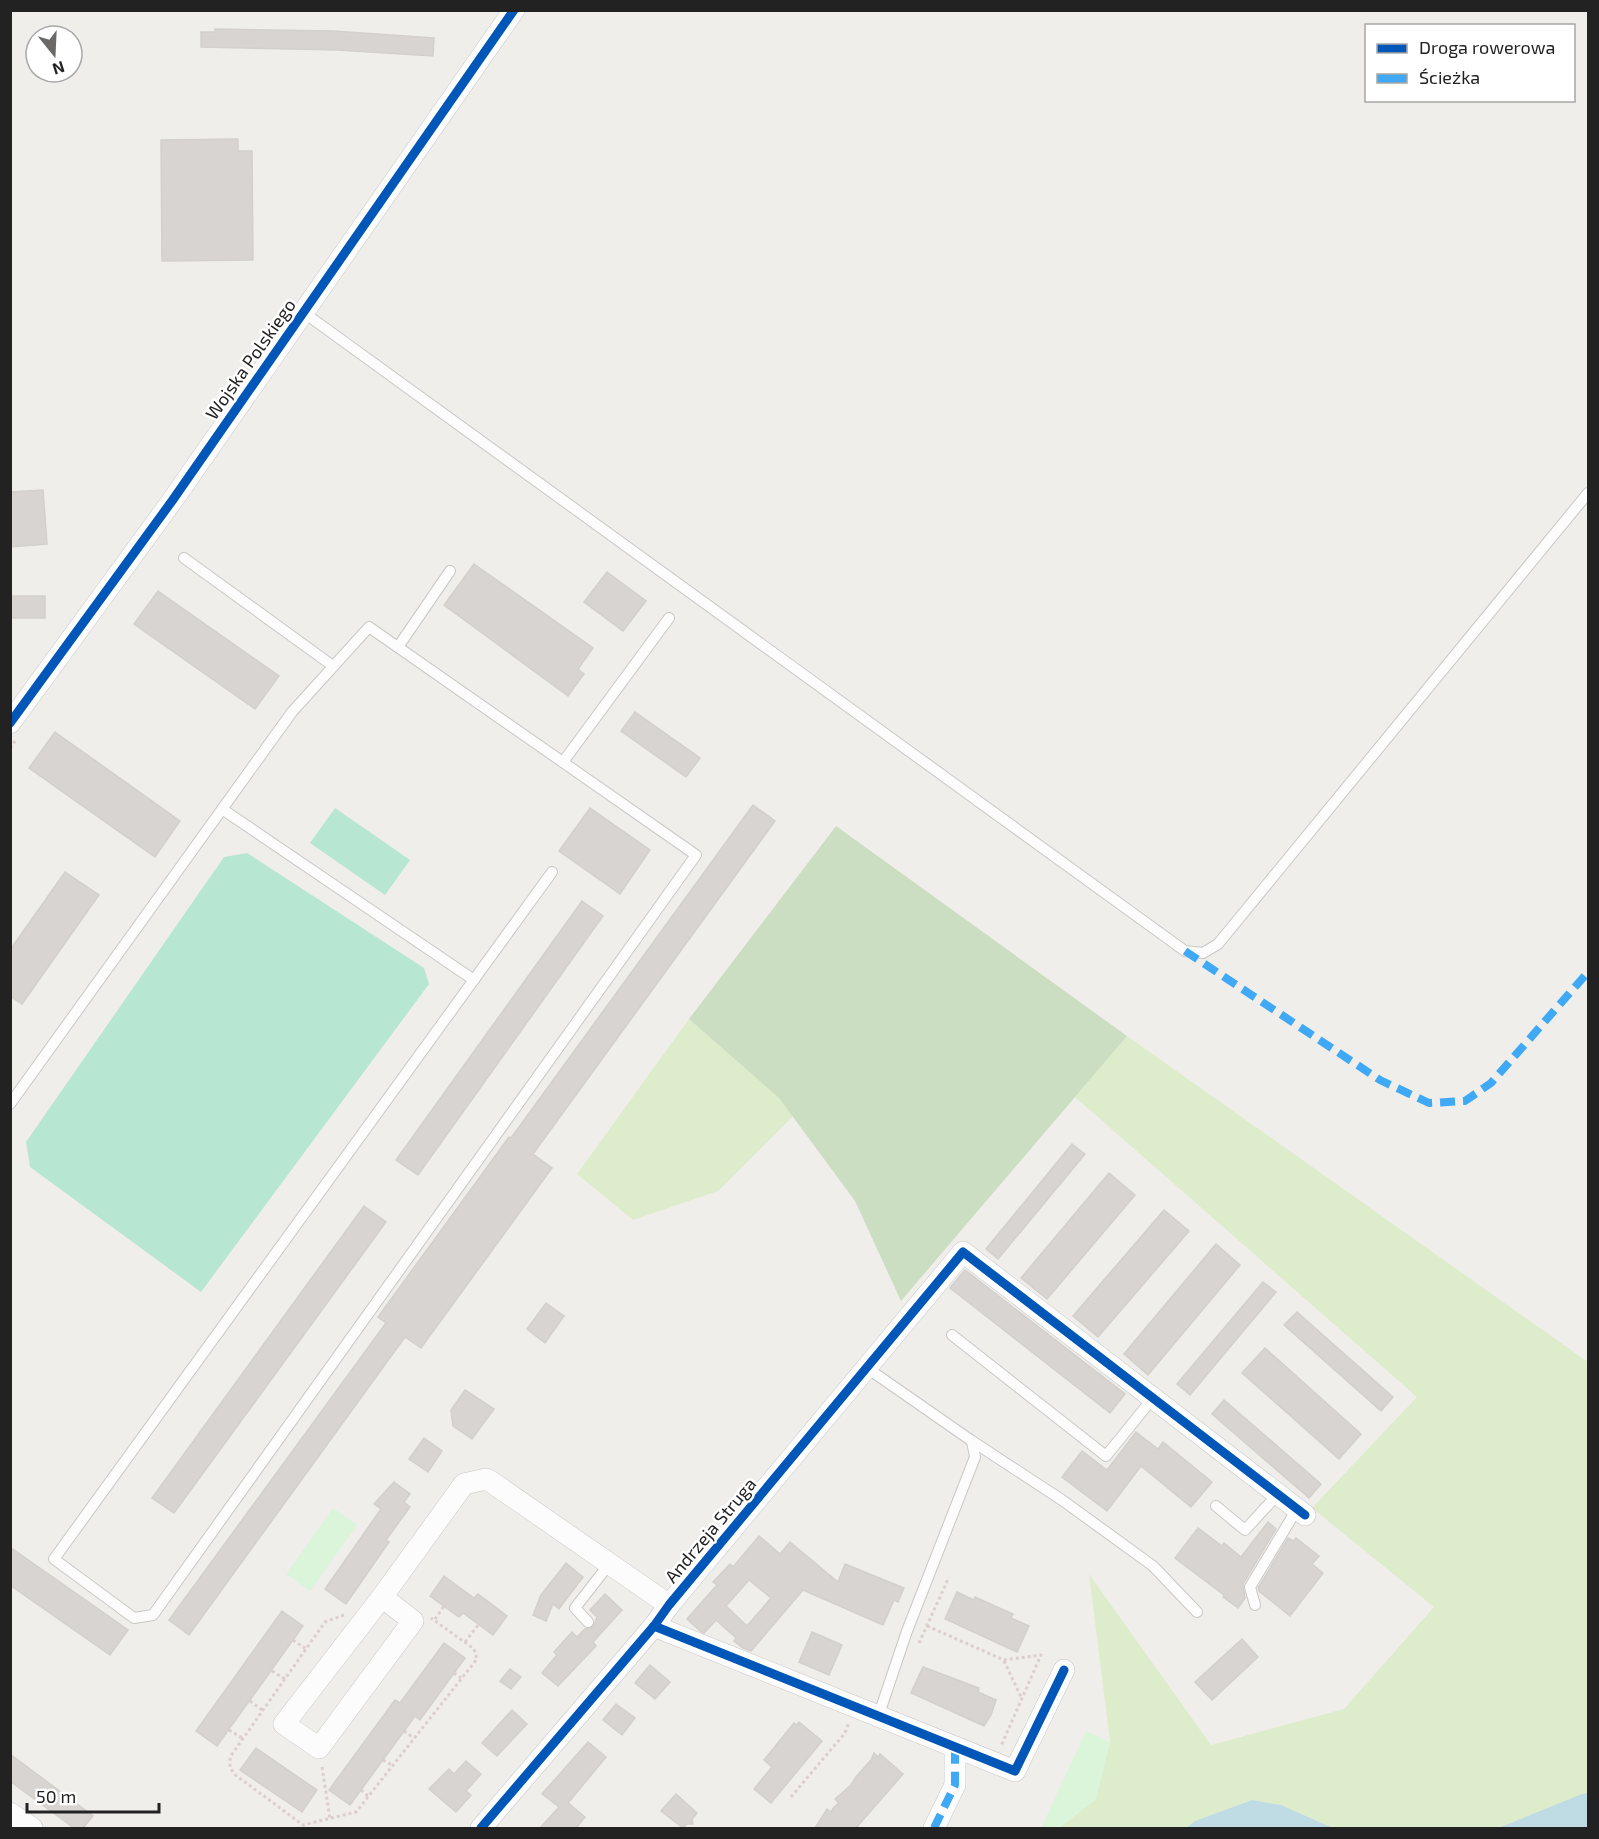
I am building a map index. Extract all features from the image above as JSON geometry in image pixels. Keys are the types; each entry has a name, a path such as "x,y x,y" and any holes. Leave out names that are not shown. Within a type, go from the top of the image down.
{"street":[{"name":"Wojska Polskiego","path":"10,723 172,501 514,10"},
{"name":"Andrzeja Struga","path":"481,1828 654,1626 669,1605 963,1252 1153,1398"},
{"path":"1153,1398 1301,1512"},
{"path":"382,1597 413,1620 319,1748 284,1724 382,1597 464,1484 486,1479 669,1605"},
{"path":"654,1626 955,1749 1015,1771 1064,1670"},
{"path":"934,1828 955,1785 955,1749"},
{"path":"10,1813 32,1828"}],"lane":[{"path":"303,312 1185,951 1203,953 1218,944 1588,493"},
{"path":"184,558 333,666"},
{"path":"398,647 450,571"},
{"path":"563,762 669,618"},
{"path":"10,1104 292,712 369,627 696,855 153,1615 134,1618 54,1559 552,872"},
{"path":"222,809 474,980"},
{"path":"952,1335 1106,1456 1153,1398"},
{"path":"867,1368 1062,1500 1153,1566 1197,1612"},
{"path":"878,1717 907,1631 975,1457 972,1441"},
{"path":"1216,1506 1245,1530 1278,1494"},
{"path":"1255,1605 1250,1587 1301,1512"},
{"path":"588,1622 575,1608 609,1563"}],"path":[{"path":"917,1648 949,1577"},
{"path":"434,1620 444,1606"},
{"path":"465,1642 479,1624"},
{"path":"927,1626 1004,1660 1041,1655 1020,1697 1000,1746"},
{"path":"293,1640 306,1649"},
{"path":"1004,1660 1020,1697"},
{"path":"272,1671 285,1679"},
{"path":"454,1673 461,1678"},
{"path":"250,1701 262,1710"},
{"path":"433,1703 438,1707"},
{"path":"791,1797 845,1733 849,1722"},
{"path":"229,1730 242,1738"},
{"path":"404,1731 414,1738"},
{"path":"319,1748 330,1819"},
{"path":"383,1760 392,1766"},
{"path":"361,1790 368,1796"}],"green space":[{"path":"335,808 410,860 385,895 310,843"},
{"path":"836,826 1127,1036 901,1301 855,1201 779,1098 689,1019"},
{"path":"247,853 424,968 429,984 201,1292 30,1167 26,1142 224,857"},
{"path":"689,1019 779,1097 793,1116 718,1191 633,1220 577,1174"},
{"path":"1127,1036 1588,1362 1588,1793 1498,1828 1333,1828 1281,1805 1252,1800 1195,1821 1186,1828 1059,1828 1096,1799 1110,1742 1089,1574 1211,1745 1344,1709 1434,1607 1312,1508 1417,1397 1075,1097"},
{"path":"333,1508 357,1525 310,1591 286,1574"},
{"path":"1086,1731 1110,1742 1096,1799 1059,1828 1041,1828"}],"water":[{"path":"1588,1793 1588,1828 1498,1828 1582,1794"},
{"path":"1252,1800 1281,1805 1333,1828 1186,1828 1195,1821"}],"building":[{"path":"215,29 333,31 434,38 433,56 338,50 201,47 201,32 215,32"},
{"path":"238,139 238,151 252,151 253,260 162,261 161,140"},
{"path":"43,490 47,544 10,547 10,492"},
{"path":"474,564 593,648 578,669 584,674 568,696 444,605"},
{"path":"607,572 646,601 623,631 584,602"},
{"path":"158,591 279,676 255,709 134,624"},
{"path":"10,596 45,596 45,618 10,618"},
{"path":"635,712 700,758 686,777 621,731"},
{"path":"55,732 180,821 155,857 29,768"},
{"path":"753,805 775,821 533,1154 552,1168 421,1348 405,1337 189,1635 169,1620 386,1323 378,1317"},
{"path":"590,808 650,850 620,894 559,851"},
{"path":"65,872 99,895 22,1004 10,996 10,950"},
{"path":"582,901 603,916 418,1175 396,1160"},
{"path":"1072,1144 1085,1154 998,1259 986,1249"},
{"path":"1109,1173 1135,1195 1047,1299 1021,1278"},
{"path":"364,1206 386,1222 174,1513 152,1498"},
{"path":"1164,1210 1189,1231 1098,1337 1073,1316"},
{"path":"1216,1244 1240,1265 1148,1375 1124,1354"},
{"path":"965,1270 1125,1394 1110,1413 950,1288"},
{"path":"1263,1282 1276,1292 1190,1395 1177,1384"},
{"path":"546,1303 564,1316 545,1343 527,1329"},
{"path":"1297,1312 1393,1397 1381,1411 1284,1325"},
{"path":"1265,1348 1361,1434 1339,1459 1242,1373"},
{"path":"465,1390 494,1409 472,1439 453,1426 451,1410"},
{"path":"1224,1400 1321,1484 1309,1498 1212,1414"},
{"path":"1136,1432 1158,1449 1163,1442 1212,1482 1191,1507 1141,1466 1107,1511 1062,1477 1082,1451 1107,1470"},
{"path":"424,1438 442,1451 428,1472 409,1459"},
{"path":"394,1482 410,1494 404,1502 410,1507 386,1540 389,1542 346,1604 325,1589 381,1509 374,1504"},
{"path":"1268,1522 1276,1529 1243,1584 1245,1598 1238,1608 1175,1558 1198,1528 1222,1546 1224,1543 1241,1557"},
{"path":"759,1536 780,1554 790,1542 838,1582 845,1564 904,1588 898,1602 894,1600 883,1625 803,1590 751,1651 734,1641 736,1638 716,1620 704,1633 687,1619 717,1585 713,1582 730,1564 733,1567","holes":["749,1580 771,1598 747,1626 726,1606"]},
{"path":"1288,1538 1293,1541 1296,1538 1319,1556 1312,1564 1323,1573 1290,1616 1258,1588"},
{"path":"10,1547 128,1630 110,1655 10,1585"},
{"path":"566,1563 583,1577 559,1609 553,1604 546,1621 533,1615 541,1595"},
{"path":"444,1576 474,1598 478,1594 507,1616 493,1635 463,1613 459,1617 430,1596"},
{"path":"957,1592 974,1600 975,1597 1013,1614 1011,1618 1029,1626 1017,1652 945,1619"},
{"path":"605,1594 622,1610 593,1642 596,1646 558,1686 542,1673 557,1655 554,1652 572,1632 577,1637 585,1629 593,1627 597,1617 590,1610"},
{"path":"282,1611 303,1626 217,1746 196,1731"},
{"path":"812,1632 842,1645 829,1675 799,1662"},
{"path":"1242,1639 1258,1657 1212,1700 1195,1682"},
{"path":"444,1643 465,1658 420,1720 415,1716 350,1805 329,1790 395,1700 400,1703"},
{"path":"650,1665 670,1682 655,1699 635,1683"},
{"path":"923,1667 979,1688 978,1692 996,1700 984,1726 911,1693"},
{"path":"510,1669 521,1677 511,1689 500,1681"},
{"path":"616,1704 635,1718 622,1735 603,1720"},
{"path":"512,1710 527,1724 497,1756 482,1743"},
{"path":"799,1722 822,1741 771,1803 754,1789 772,1767 764,1760 794,1723 797,1725"},
{"path":"588,1742 606,1757 568,1803 585,1817 576,1828 540,1828 559,1807 542,1794"},
{"path":"256,1748 317,1790 302,1812 240,1770"},
{"path":"874,1753 878,1757 880,1754 903,1774 856,1828 815,1828 827,1809 831,1812 839,1803 835,1799 851,1785"},
{"path":"10,1754 93,1816 83,1828 74,1828 10,1781"},
{"path":"466,1761 481,1774 466,1791 471,1795 456,1812 429,1789 449,1769 454,1774"},
{"path":"676,1794 697,1813 692,1819 693,1824 687,1824 683,1828 661,1811"}],"marked path":[{"path":"1185,951 1380,1080 1429,1103 1465,1101 1491,1083 1588,972"},
{"path":"934,1828 955,1785 955,1749"}],"cycle path":[{"path":"10,723 172,501 514,10"},
{"path":"481,1828 654,1626 669,1605 963,1252 1305,1515"},
{"path":"654,1626 1015,1771 1064,1670"}]}
